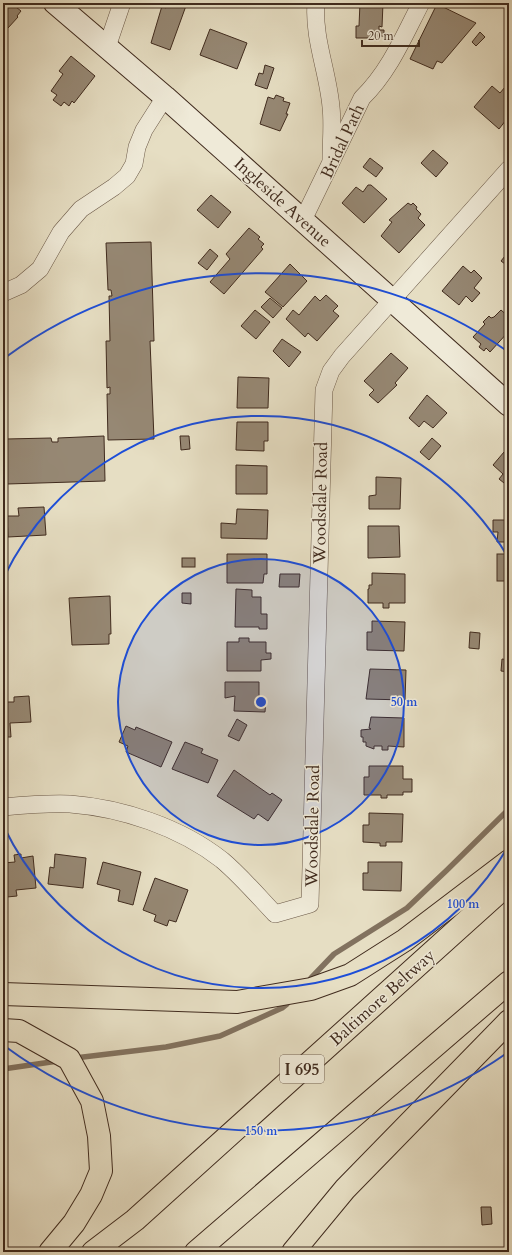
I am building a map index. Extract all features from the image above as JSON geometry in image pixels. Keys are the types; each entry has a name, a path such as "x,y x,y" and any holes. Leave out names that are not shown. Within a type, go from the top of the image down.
{"highway":[{"path":"3,994 237,1002 311,989 350,975 386,952 454,904 509,861"},
{"name":"Baltimore Beltway","path":"93,1252 135,1220 509,883"},
{"path":"196,1252 509,982"},
{"path":"293,1252 345,1189 509,1021"},
{"path":"3,1030 19,1031 69,1059 92,1101 99,1136 101,1171 91,1195 74,1223 50,1252"}],"main road":[{"name":"Ingleside Avenue","path":"55,3 303,220 509,405"}],"street":[{"path":"106,47 122,3"},
{"path":"316,3 315,14 331,107 330,165"},
{"name":"Bridal Path","path":"303,220 362,98 375,85 387,68 421,3"},
{"path":"3,293 21,285 40,269 61,232 81,209 114,187 127,176 134,164 137,147 144,130 164,97"},
{"name":"Woodsdale Road","path":"3,807 69,804 99,808 136,816 196,843 222,860 275,914 310,904 324,390 332,372 342,356 506,176"}],"building":[{"path":"3,3 11,3 21,11 17,16 18,17 8,28 7,27 3,31"},
{"path":"168,3 187,3 170,50 151,43 162,6 166,8"},
{"path":"360,3 383,3 382,27 379,26 379,30 384,30 384,36 379,36 378,38 356,38 356,26 359,26"},
{"path":"437,4 476,23 442,63 437,61 433,69 410,59"},
{"path":"210,29 247,43 237,69 200,55"},
{"path":"480,32 485,37 476,46 472,42"},
{"path":"71,56 95,76 74,103 72,101 69,106 64,102 61,106 53,100 57,95 51,91 63,74 59,71"},
{"path":"265,65 274,68 267,89 255,85 259,73 263,74"},
{"path":"492,86 500,93 505,87 509,90 509,123 506,120 499,129 474,107"},
{"path":"276,95 284,98 283,101 290,103 286,114 288,114 280,131 260,124 268,97 274,99"},
{"path":"433,150 448,163 436,177 421,163"},
{"path":"370,158 383,168 376,177 363,167"},
{"path":"368,185 371,185 387,199 364,223 342,203 356,187 363,192"},
{"path":"211,195 231,212 218,228 197,210"},
{"path":"408,203 411,205 413,203 417,207 416,209 421,214 418,218 425,225 399,253 381,236 392,222 389,220"},
{"path":"249,228 260,237 258,239 264,244 261,247 263,249 224,294 210,282 230,259 226,254"},
{"path":"151,242 154,341 150,341 154,439 108,440 107,394 110,394 110,387 107,388 106,341 110,341 109,296 112,296 111,290 108,290 106,243"},
{"path":"210,249 218,256 207,270 198,263"},
{"path":"509,251 509,267 501,261"},
{"path":"290,264 307,281 283,307 265,292"},
{"path":"463,266 471,273 474,270 482,278 474,288 480,293 472,302 466,296 459,305 442,291"},
{"path":"326,295 338,306 333,311 339,316 317,341 308,333 305,337 286,319 293,310 299,315 315,296 320,301"},
{"path":"270,298 282,308 273,318 261,307"},
{"path":"255,310 270,322 256,339 241,326"},
{"path":"501,310 509,317 509,331 490,352 486,348 484,351 479,347 481,344 473,337 485,324 483,322 489,316 491,318 494,317"},
{"path":"282,339 301,352 289,367 273,351"},
{"path":"391,353 408,368 395,383 397,385 378,403 369,395 374,390 364,381"},
{"path":"238,377 269,378 268,408 237,408"},
{"path":"427,395 447,413 433,428 424,421 419,427 409,418"},
{"path":"237,422 268,422 268,441 264,441 264,451 236,450"},
{"path":"104,436 105,481 7,484 6,439 51,438 52,442 58,442 58,438"},
{"path":"180,436 189,436 190,449 181,450"},
{"path":"432,438 441,446 429,460 420,452"},
{"path":"504,452 508,456 509,455 509,487 499,479 503,474 493,465"},
{"path":"236,465 267,466 267,494 236,494"},
{"path":"376,477 401,478 400,509 369,509 369,496 376,495"},
{"path":"44,507 46,535 8,537 7,516 19,516 18,508"},
{"path":"237,509 268,510 267,539 221,538 221,523 236,524"},
{"path":"493,520 509,520 509,542 497,542 498,532 493,532"},
{"path":"368,526 399,526 400,557 368,558"},
{"path":"227,554 267,554 267,574 264,574 263,583 227,583"},
{"path":"497,554 509,554 509,581 497,581"},
{"path":"182,558 195,558 195,567 182,567"},
{"path":"372,573 405,574 405,603 389,603 389,608 383,608 383,603 368,603 368,589 369,585 372,585"},
{"path":"280,574 300,574 299,587 279,587"},
{"path":"236,589 252,590 252,597 261,597 261,614 267,614 267,629 259,629 259,627 235,627"},
{"path":"182,593 191,593 191,604 182,603"},
{"path":"110,596 111,634 109,634 109,644 72,645 69,598"},
{"path":"372,621 405,622 404,651 367,650 367,632 372,632"},
{"path":"470,632 480,633 479,649 469,648"},
{"path":"239,638 249,638 249,642 266,642 266,653 271,653 271,659 261,660 261,671 227,671 227,642 239,642"},
{"path":"502,659 509,660 509,672 501,671"},
{"path":"370,669 406,670 405,700 366,699"},
{"path":"225,682 259,682 259,700 266,700 265,712 234,711 235,696 225,698"},
{"path":"3,694 5,694 6,702 14,702 14,697 29,696 31,722 10,723 11,737 3,737"},
{"path":"371,717 404,718 404,747 388,746 388,750 382,750 382,746 374,746 374,749 366,746 366,742 363,742 363,737 361,737 361,730 371,729 369,728"},
{"path":"237,719 247,725 239,741 228,736"},
{"path":"126,726 135,730 136,727 172,742 161,767 126,752 128,746 119,742"},
{"path":"185,742 203,749 201,753 218,760 208,783 172,769"},
{"path":"369,766 403,766 403,779 412,779 412,792 403,792 403,795 387,795 387,798 381,798 381,795 364,795 364,777 369,777"},
{"path":"234,770 270,795 272,793 282,800 268,821 258,814 254,819 217,796"},
{"path":"369,813 403,814 402,842 386,842 386,846 380,846 380,843 363,842 363,825 369,825"},
{"path":"21,854 21,858 33,856 36,888 16,890 17,896 7,897 7,891 5,891 3,863 15,862 14,855"},
{"path":"55,854 86,858 83,888 48,884 50,867 54,868"},
{"path":"103,862 141,872 133,905 118,901 120,890 97,884"},
{"path":"368,862 402,862 401,891 363,890 363,873 368,873"},
{"path":"155,878 188,890 176,922 169,920 167,926 154,921 156,915 143,910"},
{"path":"481,1207 491,1207 492,1224 482,1225"}],"waterway":[{"path":"311,978 334,954 407,908 509,809"},
{"path":"75,1058 166,1047 220,1036 282,1008 287,1004"},
{"path":"3,1069 58,1061"}]}
